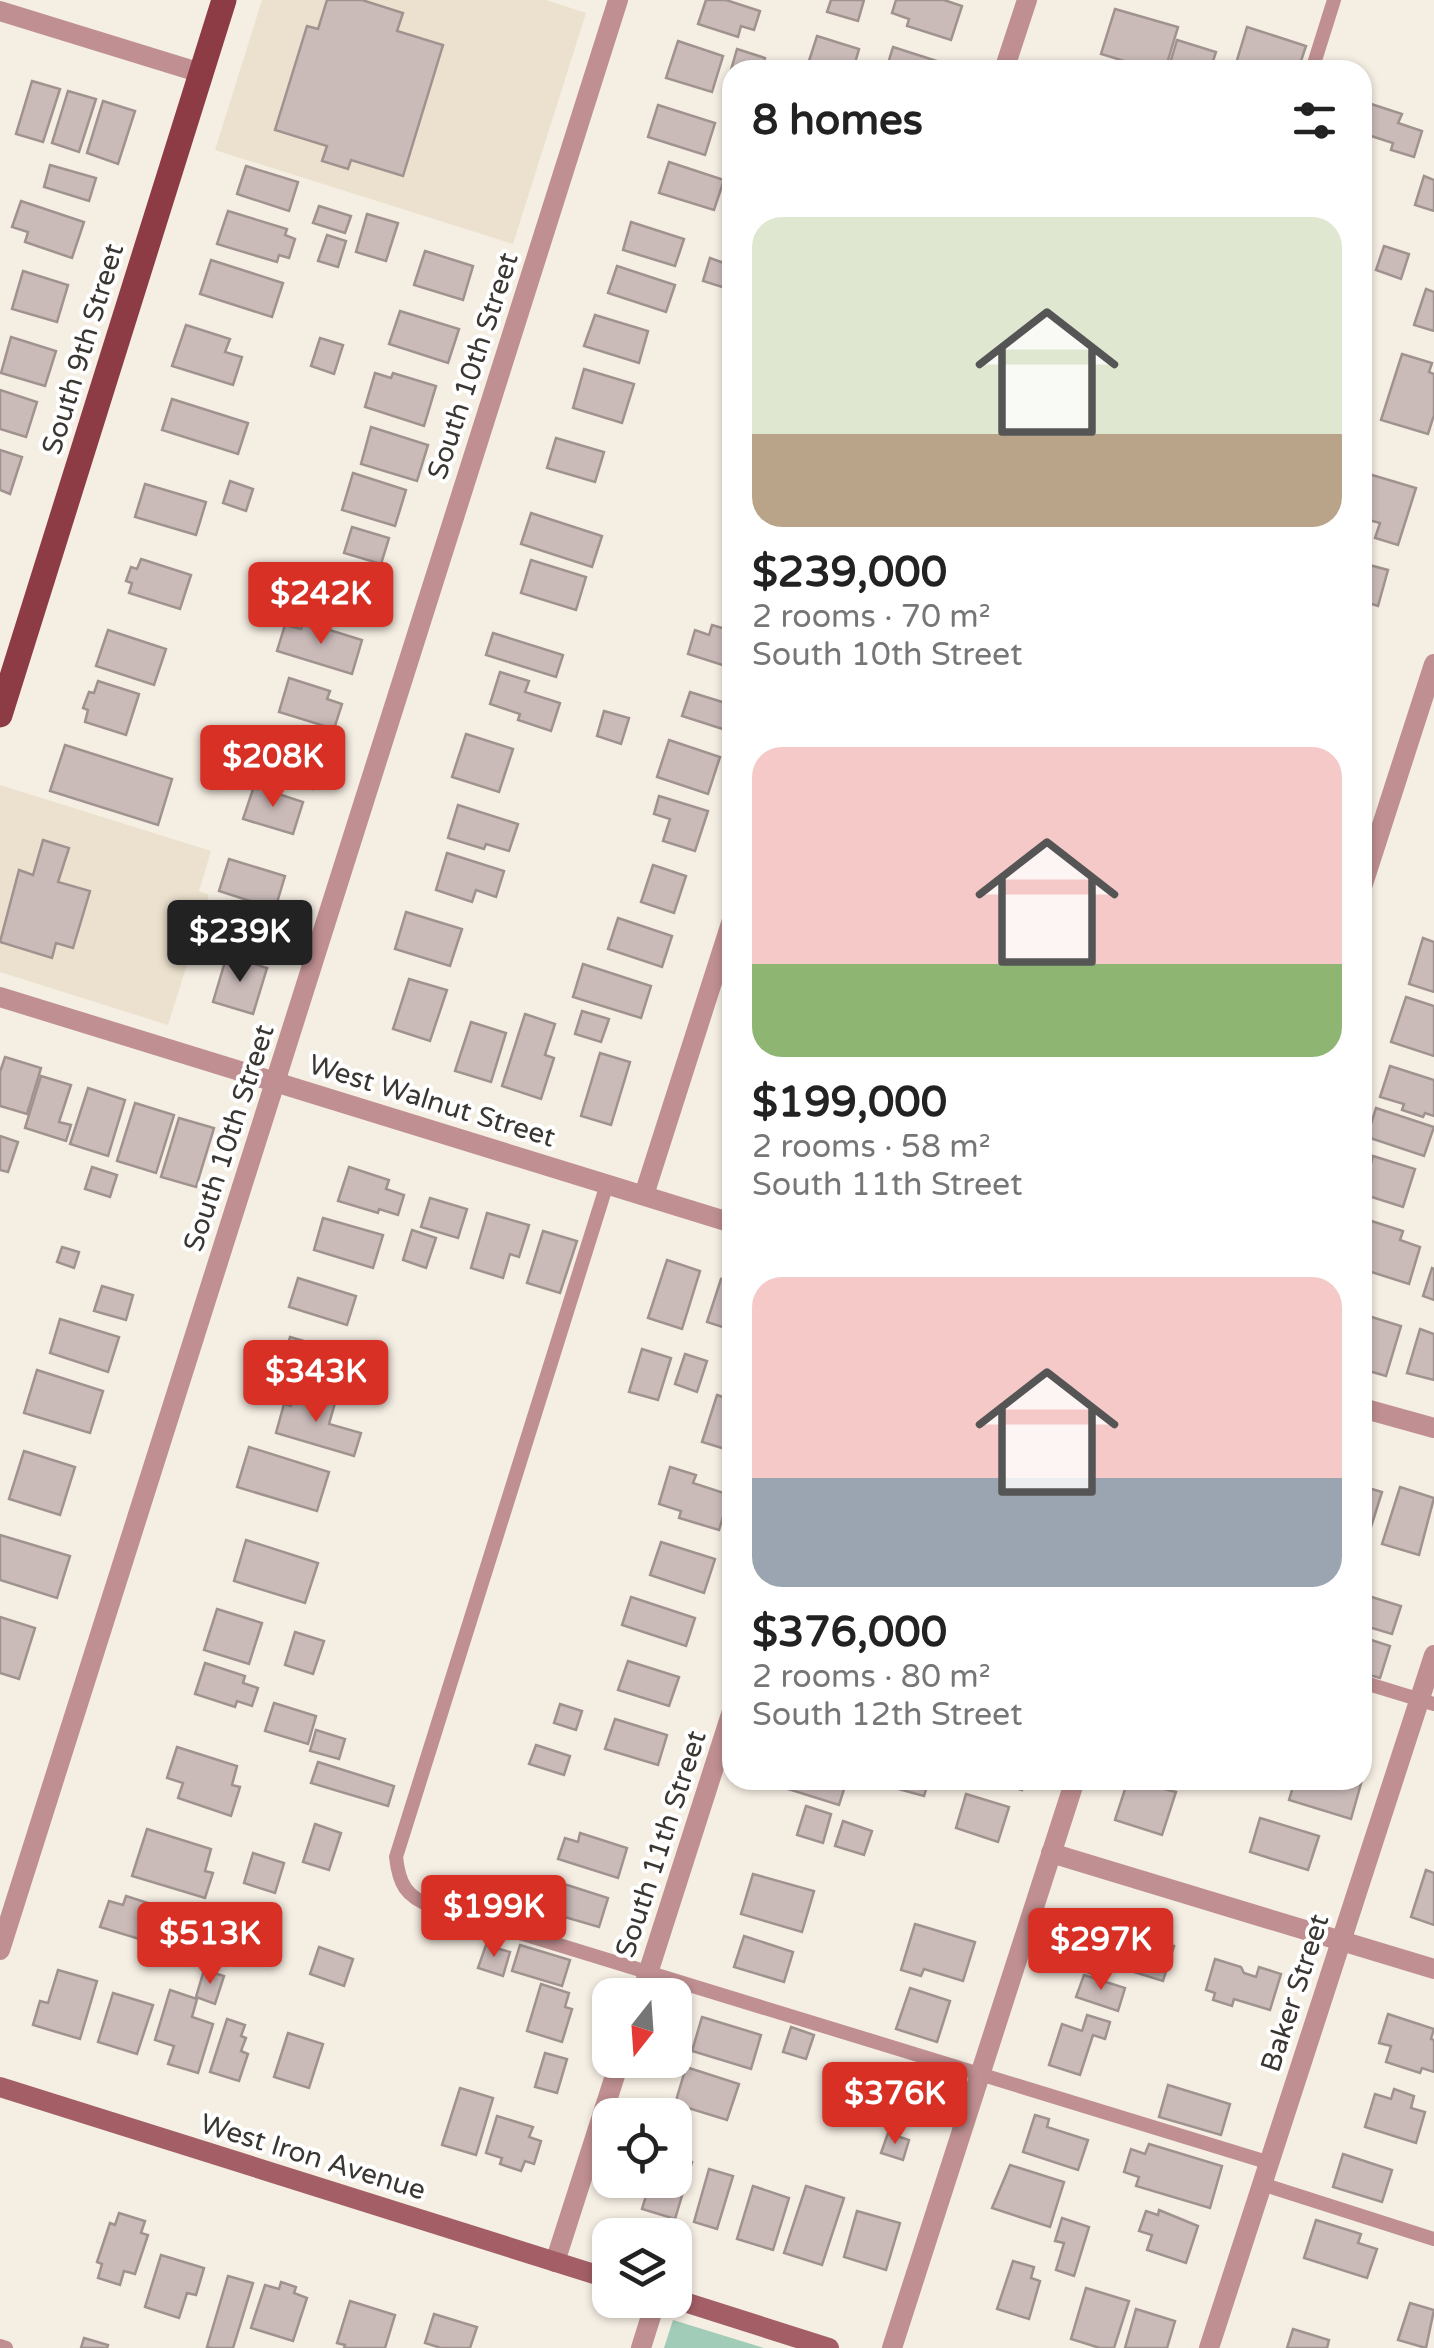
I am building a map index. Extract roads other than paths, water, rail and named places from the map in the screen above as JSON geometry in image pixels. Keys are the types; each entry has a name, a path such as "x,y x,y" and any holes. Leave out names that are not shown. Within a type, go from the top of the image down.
{"main road":[{"name":"South 9th Street","path":"0,716 224,0"}],"street":[{"name":"South 10th Street","path":"0,1950 618,0"},
{"path":"1007,60 1027,0"},
{"path":"0,11 201,72"},
{"path":"1372,855 1434,664"},
{"path":"644,1196 722,951"},
{"name":"West Walnut Street","path":"0,997 722,1220"},
{"path":"1372,1411 1434,1428"},
{"name":"Baker Street","path":"1209,2348 1342,1940 1427,1701 1434,1656"},
{"name":"South 11th Street","path":"646,1978 722,1742"},
{"path":"892,2348 1072,1790"},
{"path":"1051,1853 1434,1969"},
{"path":"556,2262 614,2078"},
{"name":"West Iron Avenue","path":"0,2087 592,2273"},
{"path":"692,2304 829,2348"},
{"path":"641,2348 650,2318"}],"lane":[{"path":"1315,60 1334,0"},
{"path":"607,1184 396,1857 398,1880 412,1899 1270,2162"},
{"path":"1372,1685 1427,1701"},
{"path":"1262,2184 1434,2239"}]}
